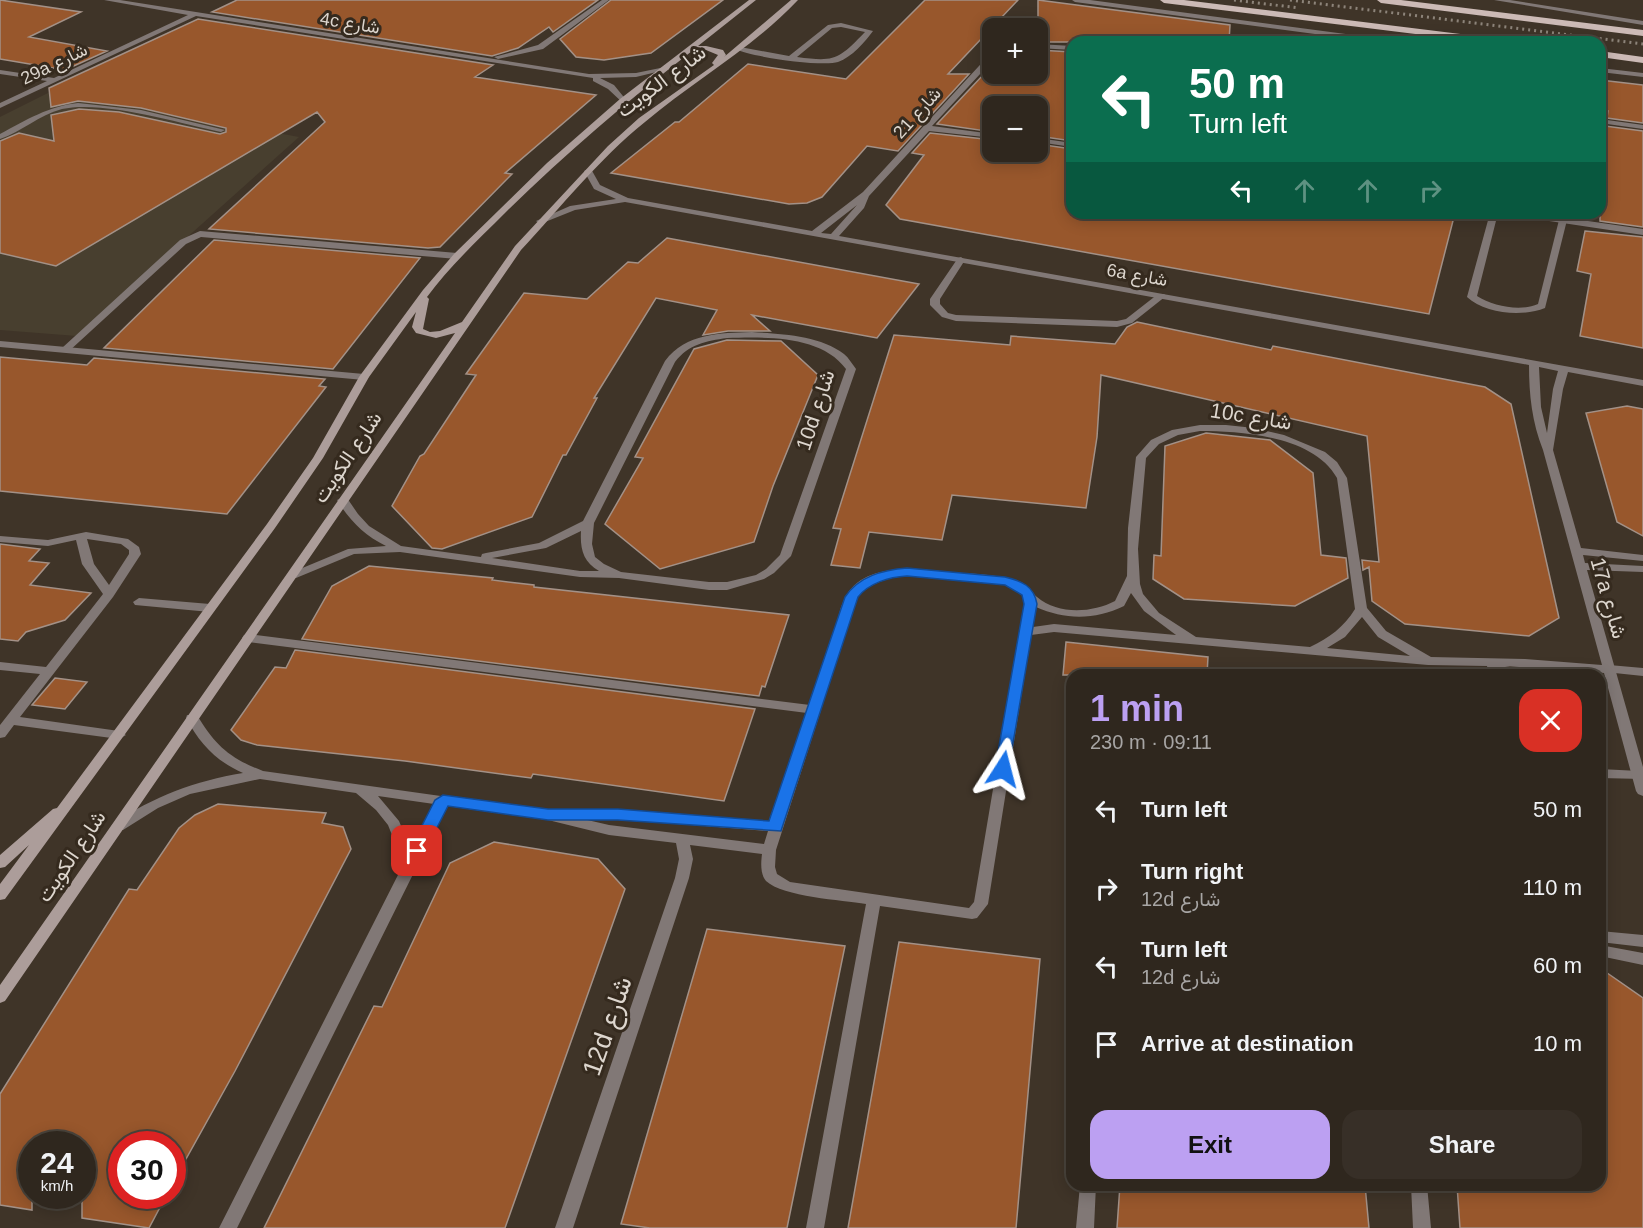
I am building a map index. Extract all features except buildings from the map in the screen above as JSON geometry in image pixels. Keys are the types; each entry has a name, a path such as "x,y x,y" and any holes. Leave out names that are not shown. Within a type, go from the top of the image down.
{"main road":[{"name":"شارع الكويت","path":"0,895 71,802 210,608 272,526 318,458 364,377 426,292 457,256 550,165 623,100 753,0"},
{"name":"شارع الكويت","path":"0,997 292,576 463,324 540,222 588,171 642,120 740,49 795,0"},
{"path":"1164,0 1453,36"},
{"path":"1381,0 1643,33"},
{"path":"688,50 706,48 720,52 721,58 709,71"},
{"path":"1606,55 1643,60"},
{"path":"426,292 417,327 419,331 433,335 443,334 463,324"},
{"path":"0,863 34,831 71,802"}],"street":[{"name":"4c شارع","path":"107,0 589,76 629,76 665,69"},
{"path":"482,59 514,55 540,47 606,0"},
{"path":"1075,0 1346,36"},
{"path":"1497,0 1643,23"},
{"name":"29a شارع","path":"121,48 184,12"},
{"name":"29a شارع","path":"0,106 195,14"},
{"path":"740,49 792,57 835,61 870,31 864,28 830,26 792,57"},
{"path":"1048,47 1066,48"},
{"name":"شارع 21","path":"814,234 866,194 982,68"},
{"path":"1606,71 1643,75"},
{"path":"0,74 56,80"},
{"path":"0,74 44,85"},
{"name":"4c شارع","path":"589,76 611,87 623,100"},
{"path":"0,136 52,110 79,105 103,107 221,130"},
{"path":"934,120 982,128"},
{"path":"1606,123 1643,127"},
{"path":"926,128 982,135"},
{"path":"1048,142 1066,145"},
{"name":"6a شارع","path":"588,171 597,187 626,200 1643,383"},
{"name":"شارع 21","path":"833,237 861,206 866,194"},
{"name":"6a شارع","path":"540,222 573,208 626,200"},
{"path":"1492,219 1472,297 1478,302 1520,310 1534,310 1542,306 1563,220"},
{"path":"1556,219 1643,232"},
{"path":"65,350 193,236 208,234 457,256"},
{"path":"961,260 935,299 935,304 945,315 956,318 1117,324 1129,321 1161,296"},
{"name":"10d شارع","path":"292,576 352,551 400,549 580,574 619,575 709,586 727,586 760,577 779,564 785,556 849,377 851,369 848,361 831,348 814,342 746,334 726,334 690,343 678,351 670,361 588,523 585,551 591,561 619,575"},
{"path":"0,344 364,377"},
{"name":"17a شارع","path":"1534,363 1534,411 1548,450 1609,669 1607,683 1643,791"},
{"name":"17a شارع","path":"1548,450 1554,426 1556,392 1564,369"},
{"name":"10c شارع","path":"769,850 851,597 859,587 872,579 907,572 1005,581 1023,588 1031,599 1052,610 1096,613 1120,603 1131,579 1141,456 1147,446 1172,431 1191,428 1226,428 1286,439 1307,446 1336,466 1342,477 1361,609"},
{"name":"10d شارع","path":"343,500 352,516 367,532 400,549"},
{"name":"10d شارع","path":"467,558 542,546 588,523"},
{"path":"81,536 88,564 110,598"},
{"path":"0,539 48,543 81,536 124,541 135,549 133,560 110,598 3,729"},
{"path":"1576,551 1643,558"},
{"path":"1580,566 1643,569"},
{"path":"1131,579 1145,605 1158,617 1194,641"},
{"path":"192,718 202,736 221,758 261,775 548,815 600,828 769,850 768,867 777,883 787,887 958,914 972,914 980,908 1031,599"},
{"path":"139,602 210,608"},
{"path":"1310,651 1338,637 1353,622 1361,609 1382,634 1428,661"},
{"path":"1025,633 1054,628 1428,661 1473,664 1525,663 1643,672"},
{"path":"248,638 814,710"},
{"path":"1473,664 1499,669"},
{"path":"0,666 49,671"},
{"path":"3,729 119,735"},
{"path":"1606,773 1639,776"},
{"path":"115,829 148,805 174,793 202,784 261,775"},
{"path":"359,788 375,800 394,823 405,849 408,868"},
{"path":"228,1228 443,800"},
{"path":"548,815 618,814 775,827"},
{"name":"12d شارع","path":"564,1228 682,878 686,859 682,839"},
{"path":"814,1228 874,900"},
{"path":"1606,937 1643,941"},
{"path":"1606,951 1643,959"},
{"path":"1085,1228 1088,1191"},
{"path":"1419,1191 1422,1228"}],"shaded area":[{"path":"52,91 299,137 77,336 0,330 0,117"}],"railway":[{"path":"1234,0 1299,8"},
{"path":"1290,0 1579,36"},
{"path":"1606,39 1643,44"}],"route":[{"path":"417,851 443,800 548,815 618,814 775,827 851,597 859,587 888,573 942,574 1005,581 1015,583 1028,593 1031,599 1003,769"}]}
